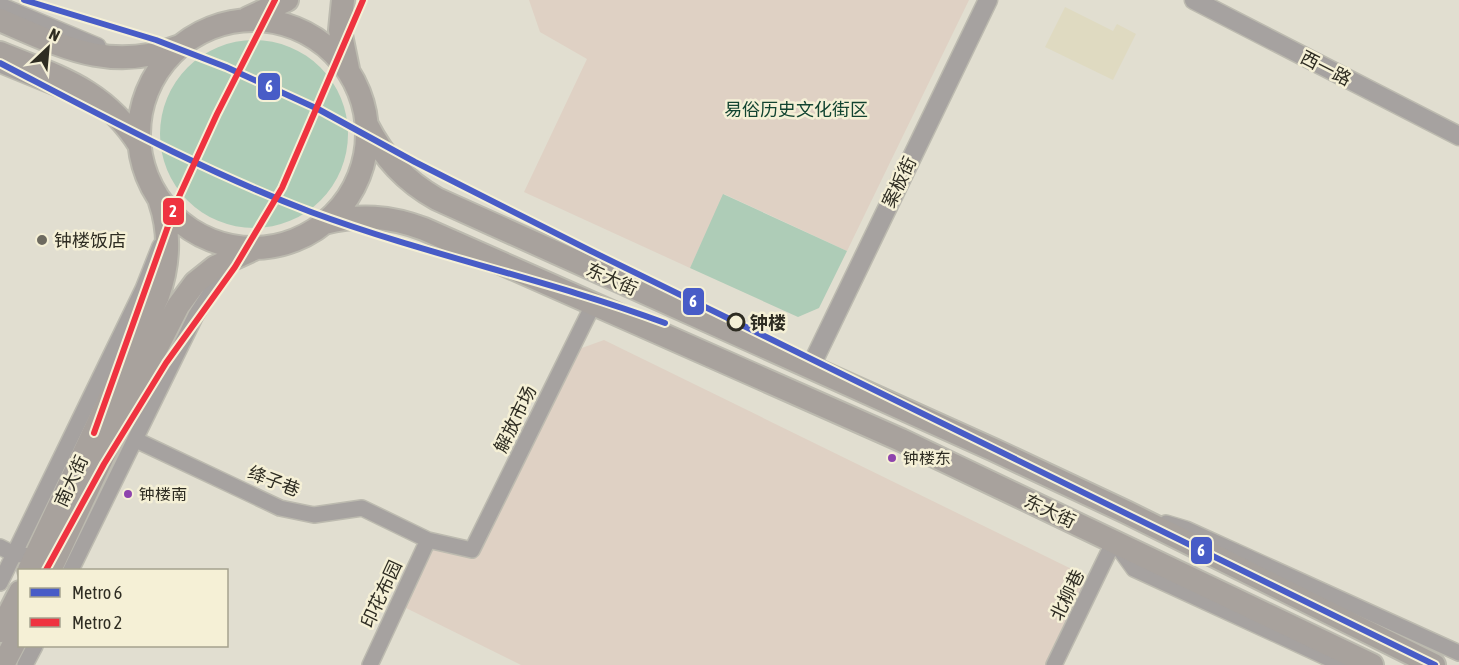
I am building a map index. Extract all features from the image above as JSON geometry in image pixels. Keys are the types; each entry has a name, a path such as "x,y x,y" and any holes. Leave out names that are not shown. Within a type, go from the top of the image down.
{"main road":[{"path":"0,20 85,54 115,58 145,56 182,45 214,27 264,13 287,0"},
{"path":"154,189 175,216 203,235 235,246 269,246 298,238 324,223 345,201 360,174 366,150 367,125 360,93 350,73 342,45 343,0"},
{"path":"233,22 267,21 299,30 328,48 350,73"},
{"path":"140,146 140,123 148,90 165,61 182,45"},
{"path":"0,53 86,89 120,117 140,146"},
{"name":"东大街","path":"367,125 386,157 398,170 437,200 811,366 1126,512 1434,665"},
{"name":"南大街","path":"32,563 158,296 168,252 164,216 145,168 140,146"},
{"name":"东大街","path":"324,223 365,217 409,223 901,440 1372,665"},
{"name":"南大街","path":"32,563 119,422 178,306 204,274 237,254 269,246"},
{"path":"0,631 18,596"},
{"path":"3,665 18,636"}],"street":[{"name":"案板街","path":"811,366 988,0"},
{"name":"西一路","path":"1194,0 1459,136"},
{"path":"0,4 84,41 145,56"},
{"path":"0,65 120,117"},
{"path":"72,569 196,315 214,284 237,254"},
{"name":"解放市场","path":"472,550 593,305"},
{"name":"绛子巷","path":"136,440 280,508 314,515 362,508 428,540 472,550"},
{"path":"1126,512 1186,529 1459,653"},
{"name":"印花布园","path":"370,665 428,540"},
{"path":"1114,541 1134,569 1343,665"},
{"name":"北柳巷","path":"1054,665 1114,541"},
{"path":"0,547 32,563"},
{"path":"0,583 18,572"},
{"path":"25,665 34,647"}],"shaded area":[{"name":"易俗历史文化街区","path":"529,0 969,0 847,251 724,194 690,268 524,192 587,59 540,32"},
{"path":"1065,7 1113,31 1117,24 1136,34 1113,80 1045,47"},
{"path":"604,340 1096,581 1054,665 521,665 402,606 429,545 475,557 579,349"}],"green space":[{"path":"254,40 290,47 314,61 327,74 341,98 348,134 341,170 327,194 314,207 290,221 254,228 218,221 194,207 181,194 167,170 160,134 167,98 181,74 194,61 218,47"},
{"path":"723,194 847,251 819,308 798,317 690,268"}],"metro line":[{"name":"6","path":"24,0 156,40 226,67 318,109 415,162 591,251 1435,665"},
{"name":"2","path":"94,433 177,201 217,114 275,0"},
{"name":"2","path":"47,569 104,464 166,363 235,267 282,188 363,0"},
{"name":"6","path":"0,63 192,161 311,212 665,323"}],"place":[{"name":"钟楼饭店","path":"42,240"},
{"name":"钟楼","path":"736,322"},
{"name":"钟楼东","path":"892,458"},
{"name":"钟楼南","path":"128,494"}]}
